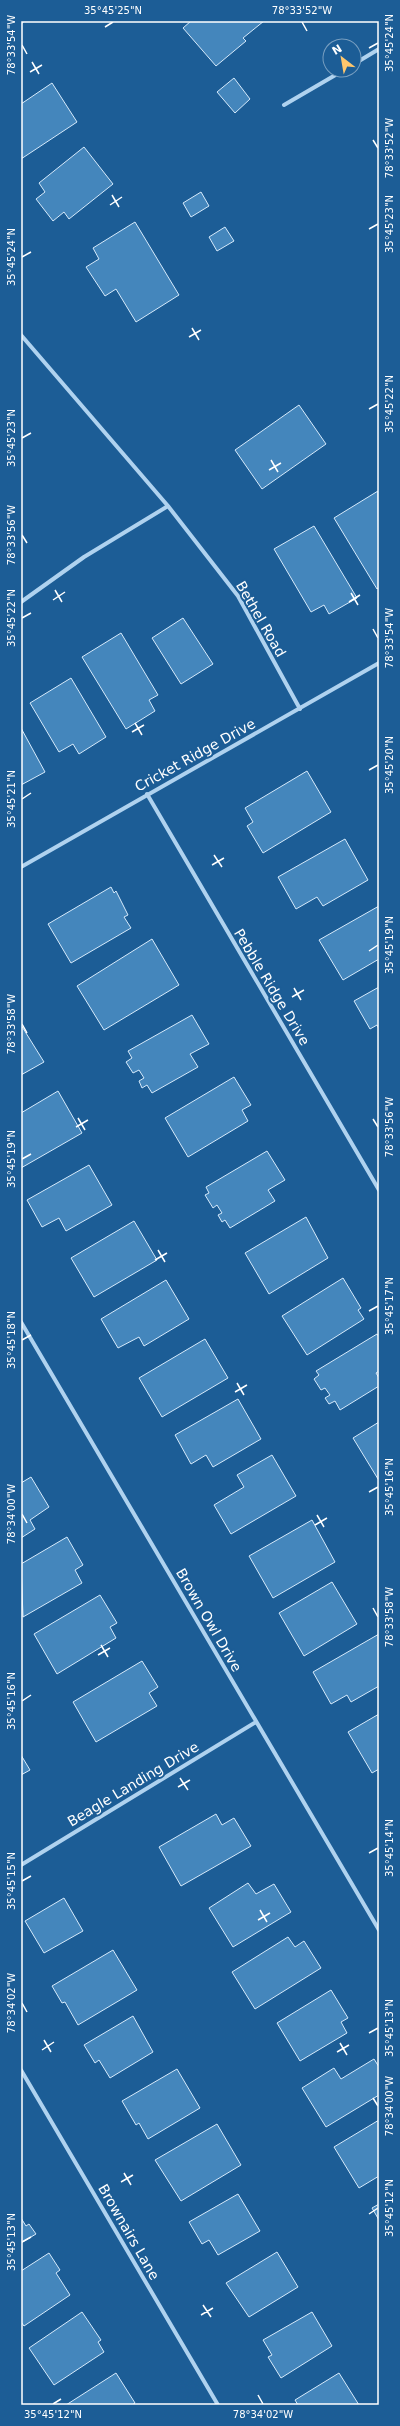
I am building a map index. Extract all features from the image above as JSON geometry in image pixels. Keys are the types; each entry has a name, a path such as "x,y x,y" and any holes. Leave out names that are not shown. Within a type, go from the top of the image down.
{"street":[{"path":"362,59 379,49"},
{"path":"284,105 330,78"},
{"name":"Bethel Road","path":"21,335 168,506 238,596 300,709"},
{"path":"21,602 84,557 168,506"},
{"name":"Cricket Ridge Drive","path":"21,867 379,663"},
{"name":"Pebble Ridge Drive","path":"147,794 379,1190"},
{"name":"Brown Owl Drive","path":"21,1322 379,1930"},
{"name":"Beagle Landing Drive","path":"21,1865 256,1722"},
{"name":"Brownairs Lane","path":"21,2070 218,2405"}],"building":[{"path":"191,21 264,21 243,38 246,41 216,66 183,28"},
{"path":"234,78 250,99 235,113 217,92"},
{"path":"52,83 77,122 21,159 21,104"},
{"path":"84,147 113,184 69,219 64,212 53,221 36,199 45,192 39,183"},
{"path":"201,192 209,206 191,217 183,203"},
{"path":"135,222 179,295 136,322 116,289 105,296 86,267 99,259 93,248"},
{"path":"225,227 234,241 217,251 209,237"},
{"path":"299,405 326,444 262,489 235,450"},
{"path":"378,491 379,587 377,589 334,518"},
{"path":"314,526 357,598 329,614 324,605 311,612 274,549"},
{"path":"183,618 213,664 181,684 152,638"},
{"path":"121,633 158,695 149,700 155,711 126,729 82,657"},
{"path":"71,678 106,737 79,754 73,744 59,752 30,703"},
{"path":"21,728 45,772 21,785"},
{"path":"307,771 331,812 263,853 247,826 253,822 245,808"},
{"path":"345,839 368,880 323,906 317,897 296,909 278,877"},
{"path":"111,887 114,893 116,891 128,915 124,917 131,928 71,963 48,924"},
{"path":"379,906 379,959 343,980 319,940"},
{"path":"152,939 179,985 104,1030 77,986"},
{"path":"379,987 379,1029 377,1025 370,1029 354,1001"},
{"path":"192,1015 209,1044 190,1054 198,1067 152,1093 147,1085 142,1088 139,1081 144,1078 139,1070 133,1073 126,1062 132,1058 128,1051"},
{"path":"21,1025 44,1062 21,1075"},
{"path":"234,1077 251,1105 242,1110 248,1121 188,1157 165,1118"},
{"path":"58,1091 82,1133 21,1168 21,1113"},
{"path":"267,1151 285,1180 268,1190 275,1201 230,1228 225,1220 222,1222 218,1215 222,1213 217,1205 213,1208 205,1195 209,1193 206,1187"},
{"path":"89,1165 112,1205 66,1231 59,1218 42,1227 27,1200"},
{"path":"306,1217 328,1258 269,1294 245,1253"},
{"path":"134,1221 157,1260 94,1297 71,1258"},
{"path":"343,1278 361,1308 358,1310 364,1319 307,1355 282,1316"},
{"path":"166,1280 189,1319 144,1346 139,1337 118,1348 101,1319"},
{"path":"377,1334 379,1337 379,1371 376,1373 379,1378 379,1386 340,1410 335,1401 329,1404 325,1398 330,1395 325,1388 321,1390 314,1379 319,1375 316,1371"},
{"path":"205,1339 228,1378 162,1417 139,1378"},
{"path":"238,1399 261,1439 213,1467 206,1455 191,1464 175,1435"},
{"path":"379,1422 379,1479 378,1479 353,1438"},
{"path":"272,1455 296,1496 231,1534 214,1505 244,1487 237,1475"},
{"path":"31,1477 49,1507 30,1520 35,1529 21,1538 21,1483"},
{"path":"312,1520 335,1562 273,1598 249,1556"},
{"path":"67,1537 83,1565 75,1570 82,1583 23,1617 21,1564"},
{"path":"332,1582 357,1624 304,1656 279,1613"},
{"path":"100,1595 117,1623 110,1627 116,1638 57,1674 34,1634"},
{"path":"379,1634 379,1686 351,1702 347,1695 331,1704 313,1672"},
{"path":"142,1661 158,1687 149,1693 157,1706 96,1742 73,1702"},
{"path":"379,1714 379,1769 372,1773 348,1732"},
{"path":"21,1755 30,1770 21,1775"},
{"path":"216,1814 222,1825 234,1818 251,1846 181,1886 159,1847"},
{"path":"248,1883 256,1894 274,1884 291,1912 233,1947 209,1908"},
{"path":"64,1898 83,1931 44,1953 25,1921"},
{"path":"288,1937 295,1947 304,1941 321,1968 255,2009 232,1972"},
{"path":"113,1950 137,1990 78,2025 65,2002 62,2003 52,1986"},
{"path":"331,1990 348,2018 341,2022 347,2033 300,2061 277,2023"},
{"path":"133,2016 153,2052 110,2078 99,2060 95,2063 84,2045"},
{"path":"374,2059 379,2067 379,2095 326,2127 302,2088 334,2068 341,2079"},
{"path":"177,2069 200,2108 148,2139 139,2123 136,2125 122,2101"},
{"path":"379,2120 379,2176 359,2188 334,2147"},
{"path":"217,2124 241,2165 181,2201 155,2160"},
{"path":"238,2194 260,2231 218,2255 209,2240 202,2244 189,2222"},
{"path":"379,2204 379,2220 372,2208"},
{"path":"21,2218 26,2226 29,2224 36,2234 21,2243"},
{"path":"277,2252 298,2287 249,2317 226,2283"},
{"path":"49,2253 60,2270 56,2273 70,2295 24,2326 21,2322 21,2271"},
{"path":"82,2312 101,2340 98,2342 104,2352 54,2385 29,2348"},
{"path":"312,2312 332,2346 281,2378 268,2357 272,2355 263,2340"},
{"path":"116,2373 135,2403 132,2405 66,2405"},
{"path":"339,2373 359,2405 298,2405 295,2400"}]}
